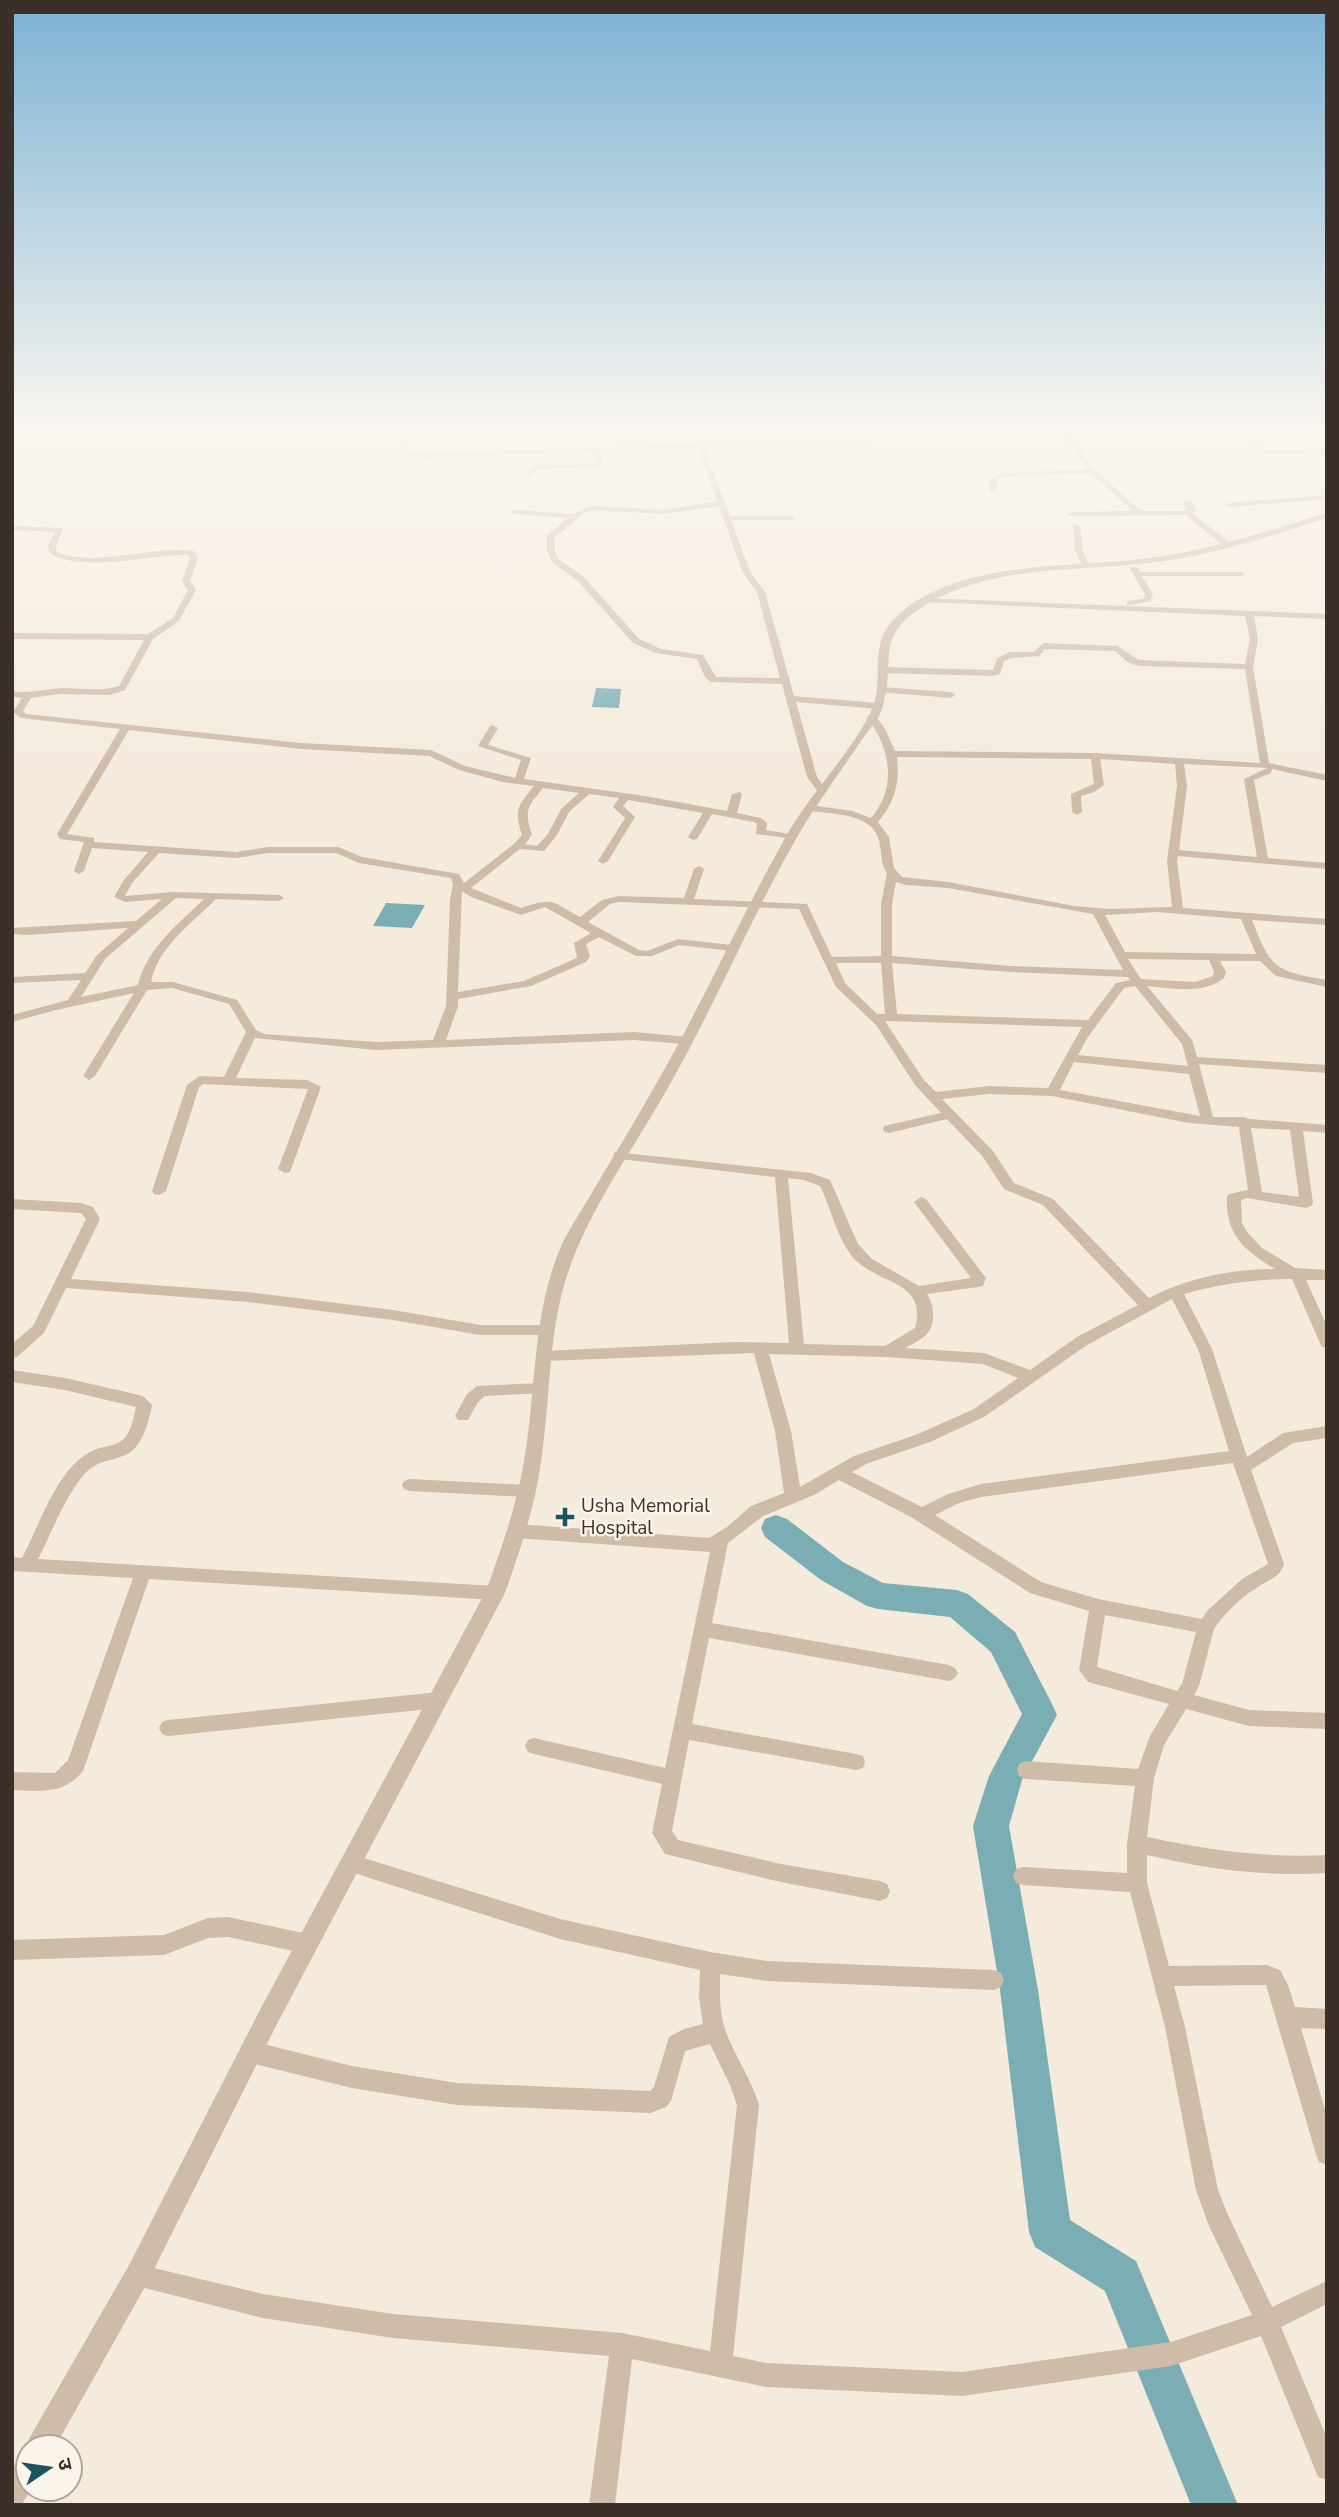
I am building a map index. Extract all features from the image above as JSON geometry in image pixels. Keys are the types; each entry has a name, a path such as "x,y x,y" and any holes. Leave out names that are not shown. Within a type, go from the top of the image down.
{"street":[{"path":"12,694 28,696 59,691 119,690 130,677 150,637 176,619 191,590 186,581 194,555 174,552 126,557 62,557 54,552 52,545"},
{"path":"551,545 555,560 580,579 641,645 659,651 700,657 709,677 714,680 786,681"},
{"path":"738,545 746,571 761,592 812,777 822,791"},
{"path":"1078,545 1086,564"},
{"path":"1134,568 1220,545"},
{"path":"873,822 888,805 895,769 877,704 886,638 892,626 927,600 993,578 1086,564 1241,574"},
{"path":"1121,607 1147,599 1149,590 1134,568"},
{"path":"927,600 1327,617"},
{"path":"1249,613 1254,639 1249,667 1263,765 1268,771 1249,779 1263,861"},
{"path":"12,636 150,637"},
{"path":"882,670 994,673 1005,656 1035,654 1043,646 1116,649 1123,651 1130,660 1139,663 1249,667"},
{"path":"792,699 877,704 951,695"},
{"path":"28,696 18,712 20,715 301,746 431,752 463,768 539,786 626,796 760,821 760,832 791,837"},
{"path":"48,2433 137,2276 251,2052 495,1593 517,1531 526,1491 547,1330 556,1285 571,1242 668,1074 791,837 877,704"},
{"path":"79,871 89,839 64,837 62,834 122,740 127,726"},
{"path":"493,728 483,747 526,758 519,781"},
{"path":"891,754 1095,756 1179,760 1263,765 1327,778"},
{"path":"1077,812 1076,794 1099,785 1095,756"},
{"path":"1178,910 1173,883 1182,786 1179,760"},
{"path":"438,1044 452,997 455,900 462,885 518,846 527,830 521,815 522,807 539,786"},
{"path":"518,846 540,849 552,835 565,811 586,791"},
{"path":"731,816 737,794"},
{"path":"603,860 630,817 618,807 626,796"},
{"path":"810,808 852,814 873,822 884,837 892,874 906,882 948,885 1034,903 1097,911 1178,910 1246,918 1327,922"},
{"path":"693,837 708,812"},
{"path":"88,845 236,855 268,850 338,849 359,860 451,875 475,895 521,912 546,903 643,954 678,942 732,948"},
{"path":"156,850 128,882 119,898 173,895 279,898"},
{"path":"1174,853 1327,866"},
{"path":"688,901 699,870"},
{"path":"891,1016 888,888 892,874"},
{"path":"72,1003 101,957 173,895"},
{"path":"89,1076 144,986 145,976 165,945 212,897"},
{"path":"581,922 606,902 613,900 803,906 840,985 886,1031 919,1082 988,1154 1009,1186 1048,1202 1147,1305"},
{"path":"1097,911 1134,978 1188,1043 1207,1120"},
{"path":"1246,918 1266,966 1284,975 1327,984"},
{"path":"12,931 47,932 141,924"},
{"path":"452,997 536,981 582,960 584,956 580,943 599,933"},
{"path":"1121,955 1261,958"},
{"path":"829,960 888,959 1204,984 1218,978 1220,972 1213,957"},
{"path":"12,979 88,976"},
{"path":"1052,1092 1091,1024 1120,985 1134,978"},
{"path":"12,1019 144,986 173,985 233,1002 253,1031 261,1037 359,1046 624,1036 685,1040"},
{"path":"873,1017 1091,1024"},
{"path":"228,1081 253,1031"},
{"path":"1071,1058 1194,1066 1327,1069"},
{"path":"159,1191 193,1085 200,1080 307,1084 315,1087 285,1169"},
{"path":"934,1097 989,1090 1052,1092 1207,1120 1327,1129"},
{"path":"889,1129 952,1114"},
{"path":"1244,1121 1256,1195"},
{"path":"1296,1126 1307,1200 1303,1203 1238,1194 1234,1197 1233,1218 1236,1230 1252,1247 1294,1273 1327,1343"},
{"path":"620,1154 806,1176 825,1183 857,1253 871,1265 916,1291 923,1300 926,1311 922,1331 886,1353"},
{"path":"780,1174 797,1349"},
{"path":"916,1291 978,1282 979,1278 921,1202"},
{"path":"12,1204 81,1208 92,1213 93,1219 40,1329 12,1353"},
{"path":"517,1531 704,1546 720,1542 757,1511 793,1496 860,1460 959,1423 997,1402 1082,1341 1175,1292 1221,1279 1294,1273 1327,1275"},
{"path":"63,1283 248,1297 393,1315 480,1330 547,1330"},
{"path":"1175,1292 1205,1349 1276,1564 1274,1570 1248,1584 1206,1627 1190,1686 1156,1742 1145,1778 1137,1844 1137,1883 1163,1976 1207,2190 1217,2218 1267,2322 1327,2468"},
{"path":"760,1348 783,1431 793,1496"},
{"path":"544,1356 797,1349 984,1359 1030,1376"},
{"path":"12,1376 65,1384 139,1401 144,1405 132,1444 127,1449 95,1457 83,1464 20,1564 495,1593"},
{"path":"463,1416 472,1398 482,1390 541,1389"},
{"path":"919,1514 944,1501 993,1486 1241,1462 1289,1437 1327,1432"},
{"path":"837,1472 919,1514 1035,1588 1098,1606 1206,1627"},
{"path":"410,1485 526,1491"},
{"path":"720,1542 662,1833 672,1848 781,1873 880,1891"},
{"path":"12,1781 64,1781 76,1765 143,1573"},
{"path":"1098,1606 1088,1665 1090,1674 1263,1721 1327,1721"},
{"path":"703,1629 949,1673"},
{"path":"168,1728 439,1700"},
{"path":"682,1730 856,1762"},
{"path":"534,1746 673,1778"},
{"path":"1026,1770 1145,1778"},
{"path":"1137,1844 1242,1865 1327,1864"},
{"path":"351,1863 560,1929 710,1962 767,1971 994,1980"},
{"path":"1023,1876 1137,1883"},
{"path":"12,1950 164,1945 208,1928 228,1927 308,1944"},
{"path":"710,1962 711,2017 715,2032 745,2090 748,2105 720,2365"},
{"path":"1163,1976 1267,1975 1278,1984 1327,2154"},
{"path":"1287,2017 1327,2020"},
{"path":"251,2052 352,2077 457,2094 650,2102 663,2094 677,2044 684,2039 715,2032"},
{"path":"137,2276 264,2306 393,2326 622,2345 766,2375 962,2384 1171,2354 1267,2322 1327,2292"},
{"path":"602,2505 622,2345"}],"water":[{"path":"596,688 621,689 619,708 592,707"},
{"path":"386,903 425,905 412,928 373,926"}],"waterway":[{"path":"776,1528 832,1571 878,1596 957,1604 1003,1642 1040,1715 1006,1776 991,1826 1019,1990 1050,2232 1121,2276 1215,2505"}],"place":[{"name":"Usha Memorial Hospital","path":"565,1517"}]}
